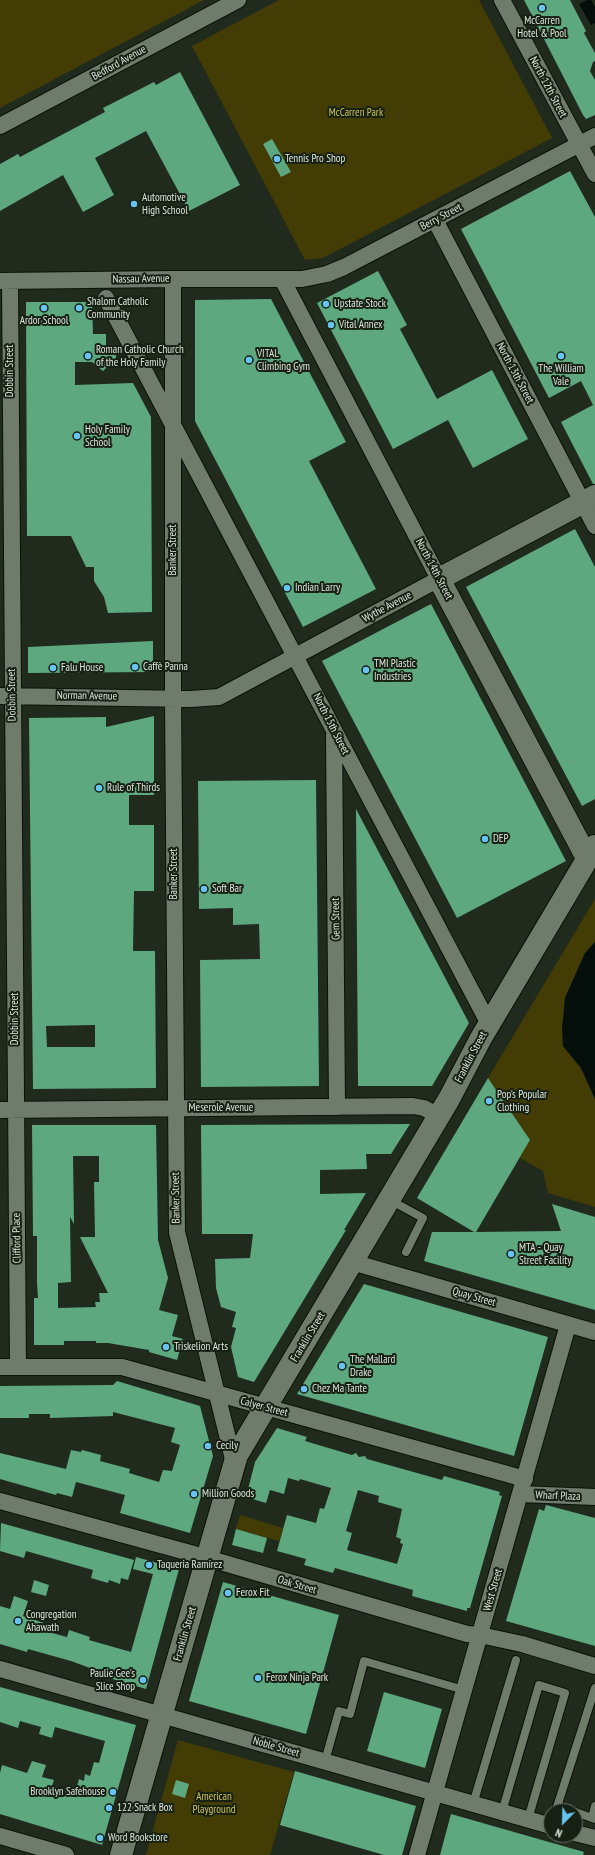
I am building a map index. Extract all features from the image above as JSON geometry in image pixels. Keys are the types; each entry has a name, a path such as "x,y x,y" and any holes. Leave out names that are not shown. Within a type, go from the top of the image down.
{"main road":[{"name":"Wythe Avenue","path":"439,579 589,499"},
{"name":"North 14th Street","path":"439,579 591,852"},
{"name":"Franklin Street","path":"121,1855 234,1463 243,1444 439,1116 489,1024 591,852"}],"street":[{"name":"Bedford Avenue","path":"0,126 238,0"},
{"name":"North 12th Street","path":"502,0 595,174"},
{"name":"Berry Street","path":"282,280 302,279 327,274 344,267 595,136"},
{"name":"North 13th Street","path":"435,220 589,499 595,526"},
{"name":"Nassau Avenue","path":"5,281 173,279 282,280"},
{"name":"Banker Street","path":"173,279 173,697 177,1238 234,1463"},
{"name":"North 14th Street","path":"282,280 439,579"},
{"name":"Dobbin Street","path":"5,281 8,1110"},
{"name":"North 15th Street","path":"106,298 489,1024"},
{"name":"Wythe Avenue","path":"173,697 191,699 219,697 439,579"},
{"name":"Norman Avenue","path":"6,696 173,697"},
{"name":"Gem Street","path":"334,732 337,1107"},
{"name":"Meserole Avenue","path":"8,1110 413,1106 424,1108 439,1116"},
{"name":"Clifford Place","path":"8,1110 18,1367"},
{"name":"Quay Street","path":"352,1262 595,1332"},
{"name":"West Street","path":"417,1855 568,1325"},
{"name":"Calyer Street","path":"0,1367 116,1366 266,1407 523,1487"},
{"name":"Wharf Plaza","path":"523,1487 595,1497"},
{"name":"Oak Street","path":"0,1501 467,1634 480,1635 522,1644 595,1666"},
{"name":"Noble Street","path":"0,1669 543,1824"},
{"path":"583,1835 595,1838"},
{"path":"0,1836 66,1855"}],"lane":[{"path":"389,1200 423,1218 406,1252"},
{"path":"473,1804 516,1660"},
{"path":"325,1761 339,1711 350,1714 364,1661 464,1690"},
{"path":"502,1812 539,1685 565,1693 528,1820"},
{"path":"559,1803 595,1688"},
{"path":"583,1815 593,1818 595,1806"}],"green space":[{"path":"0,0 204,0 0,108"},
{"name":"McCarren Park","path":"279,0 479,0 552,138 323,258 305,260 192,46"},
{"path":"595,899 595,942 585,953 565,998 563,1046 581,1068 595,1099 595,1207 548,1193 543,1171 520,1158 530,1140 488,1078"},
{"path":"240,1515 283,1528 279,1541 236,1529"},
{"name":"American Playground","path":"178,1740 294,1772 270,1855 146,1855"}],"shaded area":[{"path":"587,0 591,0 595,7 595,23 591,25 579,4"},
{"path":"595,942 595,1099 581,1068 563,1046 562,1029 565,998 585,953"}],"building":[{"path":"524,0 570,0 586,31 584,33 595,53 595,61 593,62 590,71 595,80 595,115 586,119 583,115"},
{"path":"180,72 240,185 189,211 146,131 95,158 114,195 83,212 63,175 0,211 0,164 18,154 20,157 105,112 103,108 154,82 156,85"},
{"name":"Tennis Pro Shop","path":"272,139 291,172 281,177 263,144"},
{"path":"570,171 595,217 595,484 593,484 561,422 593,405 581,381 549,398 461,229"},
{"path":"378,271 407,325 400,329 437,399 492,370 528,439 473,468 448,420 393,449 317,303"},
{"path":"271,299 346,442 309,461 376,589 303,627 195,421 195,300"},
{"path":"26,302 92,302 93,334 106,334 106,351 116,351 116,358 103,371 92,362 75,362 75,385 133,383 151,417 152,612 108,613 104,597 94,581 94,567 86,567 71,536 27,536"},
{"path":"575,529 595,567 595,799 582,806 466,587"},
{"path":"431,604 566,861 457,918 322,661"},
{"path":"153,641 153,672 28,673 28,647"},
{"path":"154,716 154,795 129,795 129,825 154,825 154,891 134,891 133,951 155,951 156,1088 33,1089 29,718 106,717 106,727","holes":["95,1025 95,1047 47,1047 46,1026"]},
{"path":"316,780 319,1086 201,1087 200,960 260,959 259,924 233,925 233,908 199,909 198,781"},
{"path":"356,809 469,1023 432,1086 358,1086"},
{"path":"488,1078 530,1140 476,1232 561,1231 552,1204 595,1217 595,1310 424,1261 432,1232 474,1232 417,1198"},
{"path":"410,1124 391,1154 366,1154 367,1169 320,1170 320,1194 366,1193 344,1230 346,1230 254,1382 238,1377 231,1347 236,1328 232,1327 236,1312 221,1307 216,1288 215,1259 250,1258 253,1234 202,1234 201,1125"},
{"path":"32,1125 156,1125 158,1240 168,1278 159,1310 178,1315 172,1336 183,1339 177,1360 149,1352 149,1350 108,1343 96,1343 96,1341 64,1341 64,1345 34,1345 34,1298 38,1298 37,1236 33,1236","holes":["73,1156 99,1156 99,1182 94,1182 95,1237 80,1237 108,1293 99,1293 100,1302 95,1302 96,1307 58,1308 58,1283 71,1282 70,1217 74,1224"]},
{"path":"364,1284 548,1337 514,1456 297,1394"},
{"path":"117,1381 200,1406 213,1456 190,1533 120,1513 125,1495 76,1482 72,1497 57,1493 56,1495 0,1479 0,1453 66,1469 71,1450 81,1452 82,1450 101,1455 100,1461 130,1469 129,1473 159,1482 163,1470 172,1471 180,1445 171,1442 175,1428 113,1412 113,1416 50,1418 50,1414 29,1414 29,1418 0,1418 0,1386 113,1385"},
{"path":"277,1428 307,1437 305,1441 352,1455 356,1453 359,1457 365,1456 367,1459 442,1480 444,1476 500,1492 499,1495 502,1496 470,1608 467,1608 467,1611 412,1596 413,1590 335,1568 333,1573 304,1565 306,1559 277,1551 287,1515 316,1523 320,1508 324,1509 331,1488 300,1479 299,1481 288,1478 284,1494 270,1490 266,1503 246,1497 255,1462","holes":["358,1490 379,1496 378,1502 402,1509 396,1537 401,1539 400,1543 403,1544 397,1564 347,1550 352,1533 346,1531"]},
{"path":"546,1505 595,1518 595,1646 506,1621 539,1509 544,1511"},
{"path":"1,1523 134,1560 128,1580 121,1578 120,1584 109,1580 108,1583 91,1578 93,1570 26,1551 24,1558 0,1551"},
{"path":"236,1529 267,1538 263,1553 232,1545"},
{"path":"136,1557 179,1569 146,1689 89,1672 90,1668 71,1661 28,1649 27,1652 0,1644 0,1606 10,1609 14,1596 28,1601 23,1616 44,1623 41,1630 67,1637 69,1630 90,1637 89,1640 131,1652 153,1574 133,1569"},
{"path":"34,1580 49,1585 46,1596 31,1592"},
{"name":"Ferox Ninja Park","path":"223,1582 339,1615 306,1734 189,1701"},
{"path":"0,1687 136,1725 102,1845 0,1814 0,1773 2,1765 27,1773 32,1761 46,1765 42,1777 54,1780 52,1786 75,1793 79,1779 84,1781 85,1774 90,1776 94,1762 99,1763 105,1741 55,1727 52,1738 39,1734 41,1727 20,1721 18,1728 0,1722"},
{"path":"384,1692 442,1709 425,1768 367,1751"},
{"path":"295,1771 416,1806 402,1855 384,1855 280,1825"},
{"path":"176,1780 189,1784 185,1798 172,1794"},
{"path":"451,1814 543,1840 543,1843 552,1843 584,1852 583,1855 440,1855"}],"place":[{"name":"McCarren Hotel & Pool","path":"542,8"},
{"name":"Tennis Pro Shop","path":"277,159"},
{"name":"Automotive High School","path":"134,204"},
{"name":"Upstate Stock","path":"326,304"},
{"name":"Ardor School","path":"44,308"},
{"name":"Shalom Catholic Community","path":"79,308"},
{"name":"Vital Annex","path":"331,325"},
{"name":"Roman Catholic Church of the Holy Family","path":"88,356"},
{"name":"The William Vale","path":"561,356"},
{"name":"VITAL Climbing Gym","path":"249,360"},
{"name":"Holy Family School","path":"77,436"},
{"name":"Indian Larry","path":"287,588"},
{"name":"Caffè Panna","path":"135,667"},
{"name":"Falu House","path":"53,668"},
{"name":"TMI Plastic Industries","path":"366,670"},
{"name":"Rule of Thirds","path":"99,788"},
{"name":"DEP","path":"485,839"},
{"name":"Soft Bar","path":"204,889"},
{"name":"Pop's Popular Clothing","path":"489,1101"},
{"name":"MTA - Quay Street Facility","path":"511,1254"},
{"name":"Triskelion Arts","path":"166,1347"},
{"name":"The Mallard Drake","path":"342,1366"},
{"name":"Chez Ma Tante","path":"304,1389"},
{"name":"Cecily","path":"208,1446"},
{"name":"Million Goods","path":"194,1494"},
{"name":"Taqueria Ramírez","path":"149,1565"},
{"name":"Ferox Fit","path":"228,1593"},
{"name":"Congregation Ahawath","path":"18,1621"},
{"name":"Ferox Ninja Park","path":"258,1678"},
{"name":"Paulie Gee's Slice Shop","path":"143,1680"},
{"name":"Brooklyn Safehouse","path":"113,1792"},
{"name":"122 Snack Box","path":"109,1808"},
{"name":"Word Bookstore","path":"100,1838"}]}
